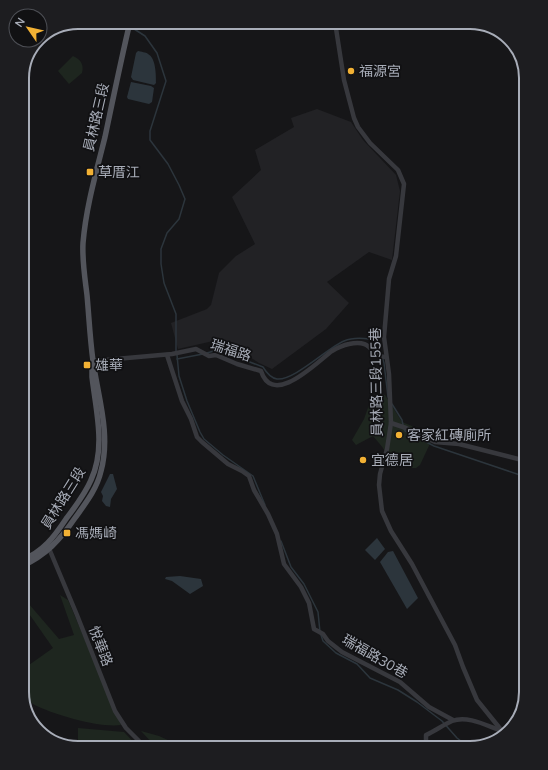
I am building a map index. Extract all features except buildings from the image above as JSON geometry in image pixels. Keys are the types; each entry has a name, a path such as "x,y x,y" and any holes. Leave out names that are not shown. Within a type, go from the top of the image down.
{"main road":[{"name":"員林路三段","path":"29,563 48,548 91,496 101,474 104,456 104,425 93,361 83,264 83,246 85,218 129,29"},
{"name":"員林路三段","path":"29,558 48,548"}],"street":[{"name":"員林路三段155巷","path":"337,29 344,80 354,118 358,127 370,143 398,170 404,184 396,256 389,286 384,337 384,357 389,374 391,423 387,449 380,474 379,485 382,511 391,531 412,564 453,639 477,700 501,730"},
{"name":"瑞福路","path":"93,361 176,353 196,349 205,354 216,355 237,364 261,371 264,379 271,385 278,386 306,373 333,350 349,344 366,344 372,348 375,354 384,357"},
{"name":"瑞福路30巷","path":"167,354 182,400 191,419 197,437 228,464 249,476 254,490 268,514 276,534 284,564 301,588 309,603 314,629 322,634 342,652 400,682 429,707 454,720"},
{"path":"391,423 404,427 434,442 459,444 519,459"},
{"name":"悅華路","path":"48,548 115,711 126,728 139,741"},
{"path":"426,741 426,735 454,720 477,722 500,731"}],"shaded area":[{"path":"138,51 147,53 153,59 156,76 156,83 154,85 133,80 131,77 136,53"},
{"path":"73,56 81,63 83,70 82,73 69,84 58,71"},
{"path":"131,82 154,88 152,102 149,104 128,99 127,97"},
{"path":"317,109 351,122 363,140 396,175 400,191 392,260 369,252 327,282 349,303 326,329 272,369 259,363 222,339 178,349 171,323 207,309 211,305 219,273 236,256 255,244 232,197 261,170 255,150 294,127 291,118"},
{"path":"376,395 385,395 402,422 434,435 420,465 416,468 412,468 401,463 389,463 385,451 373,436 356,445 352,440 364,419 370,402"},
{"path":"110,474 113,474 117,489 111,499 110,507 106,506 102,501 103,496 101,492"},
{"path":"377,538 385,549 375,560 365,550"},
{"path":"393,551 418,598 407,609 380,562 388,552"},
{"path":"180,576 201,579 203,586 190,594 172,581 165,579 166,577"},
{"path":"60,595 68,600 121,725 102,725 91,723 47,710 30,702 29,665 53,648 29,614 29,604 59,639 74,635"},
{"path":"78,728 124,732 132,741 78,741"},
{"path":"141,731 170,741 150,741"}],"waterway":[{"path":"134,29 145,36 157,53 166,81 150,131 150,140 168,164 185,199 179,219 167,233 161,249 161,264 164,283 176,314 176,351"},
{"path":"207,353 217,350 221,351 263,367 269,374 277,379 284,378 301,370 344,341 356,338 369,339 381,353 384,363 388,397"},
{"path":"177,359 203,354"},
{"path":"177,355 179,376 187,401 204,439 223,455 253,476 265,505"},
{"path":"392,404 402,420 403,425"},
{"path":"404,429 405,431 434,446 519,475"},
{"path":"281,541 291,567 304,584 318,612 320,632"},
{"path":"321,635 323,641 336,653 357,664 370,678 398,690 417,702 442,721 461,741"}],"place":[{"name":"福源宮","path":"351,71"},
{"name":"草厝江","path":"90,172"},
{"name":"雄華","path":"87,365"},
{"name":"客家紅磚廁所","path":"399,435"},
{"name":"宜德居","path":"363,460"},
{"name":"馮媽崎","path":"67,533"}]}
